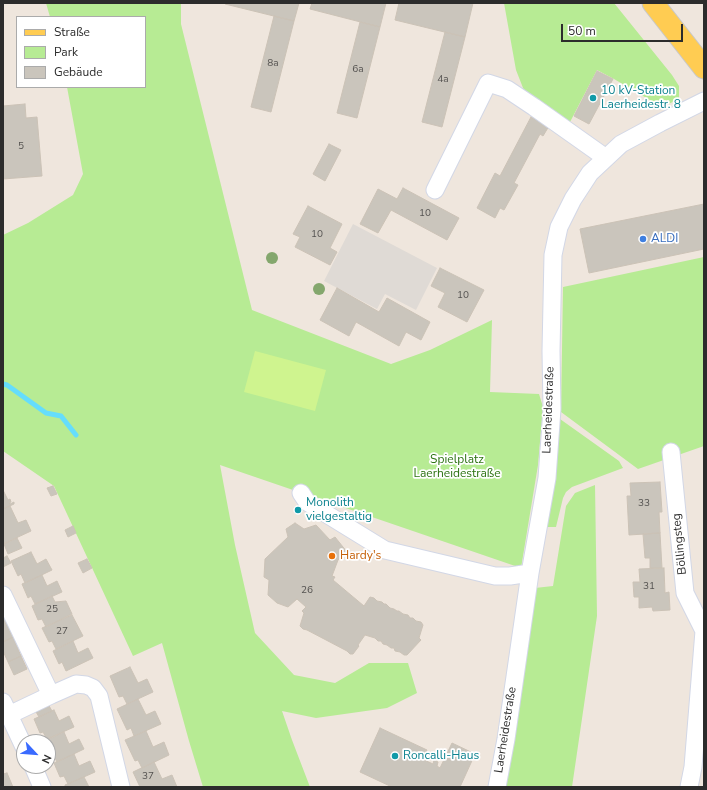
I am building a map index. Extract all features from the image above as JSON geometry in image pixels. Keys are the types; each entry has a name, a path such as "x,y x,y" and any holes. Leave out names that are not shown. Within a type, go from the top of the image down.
{"main road":[{"path":"653,3 704,68"}],"street":[{"path":"435,190 488,83 507,89 606,158"},
{"name":"Laerheidestraße","path":"497,787 506,739 530,573 547,478 552,409 551,351 553,255 559,227 573,199 590,173 620,144 704,101"},
{"name":"Böllingsteg","path":"671,452 685,593 704,631 693,767 689,787"},
{"path":"301,493 306,502 385,550 495,576 510,576 530,573"},
{"path":"3,595 50,695"},
{"path":"18,734 6,708 50,695 76,684 86,685 93,688 99,696 121,787"},
{"path":"36,774 42,787"}],"green space":[{"name":"Spielplatz Laerheidestraße","path":"46,3 181,3 181,24 252,310 391,364 430,350 492,320 490,392 539,394 543,407 538,465 521,568 220,465 235,545 255,633 294,675 335,683 369,663 408,663 417,693 387,708 316,718 282,711 310,787 203,787 162,643 133,656 54,486 3,451 3,235 28,223 73,195 83,174 67,88 146,88 146,16 50,16"},
{"path":"504,3 614,3 672,75 679,86 679,99 662,107 597,70 570,122 525,93 516,70"},
{"path":"704,257 704,446 638,469 561,412 563,287"},
{"path":"255,351 326,370 315,411 244,392"},
{"path":"560,419 619,461 623,468 572,487 566,492 563,498 556,527 547,527 556,473"},
{"path":"595,485 597,616 572,787 504,787 535,588 553,586 566,506 575,493"}],"shaded area":[{"path":"353,224 437,268 416,310 385,294 377,309 324,281"}],"building":[{"path":"225,3 299,3 294,21"},
{"path":"312,3 386,3 380,27 310,9"},
{"path":"399,3 473,3 465,37 395,20"},
{"path":"274,16 294,21 271,112 251,107"},
{"path":"360,22 380,27 357,118 337,113"},
{"path":"445,32 465,37 442,127 422,122"},
{"name":"10 kV-Station Laerheidestr. 8","path":"597,71 613,79 589,124 574,116"},
{"path":"25,104 26,118 37,117 42,176 3,179 3,106"},
{"path":"531,117 549,126 543,136 540,134 514,183 518,185 504,210 500,208 495,218 477,208 495,173 500,176"},
{"path":"329,144 341,150 325,181 313,174"},
{"path":"403,188 459,218 447,240 391,210 378,233 360,224 378,189 397,199"},
{"name":"ALDI","path":"704,204 704,249 589,273 580,229"},
{"path":"308,206 342,224 330,248 337,252 330,265 295,247 300,237 293,234"},
{"path":"440,268 484,290 467,322 438,307 445,293 431,286"},
{"path":"337,288 379,312 387,298 430,322 421,340 406,332 399,346 356,322 349,336 320,320"},
{"path":"660,482 662,512 659,512 660,533 629,535 627,496 631,496 630,483"},
{"path":"53,486 57,494 51,496 47,488"},
{"path":"3,490 8,500 10,499 11,502 9,503 14,502 14,504 3,509"},
{"path":"10,506 18,523 26,520 31,531 3,544 3,509"},
{"path":"295,523 304,529 316,525 330,540 335,537 347,552 338,560 332,576 335,577 333,580 364,606 370,597 374,598 377,601 386,604 390,608 421,622 423,625 419,638 421,640 407,655 395,651 394,648 383,644 375,638 365,635 353,654 350,654 300,626 304,613 302,611 306,607 297,599 288,607 277,603 268,595 269,580 264,577 265,559 288,537 286,529"},
{"path":"73,526 76,533 68,537 65,530"},
{"path":"660,533 662,568 650,568 650,558 645,558 643,534"},
{"path":"17,538 22,548 8,554 4,544"},
{"path":"31,552 37,564 46,559 52,570 25,583 21,574 18,576 11,561"},
{"path":"7,556 11,563 3,567 3,558"},
{"path":"87,559 92,568 83,573 78,563"},
{"path":"664,568 665,593 669,592 670,610 653,611 652,607 639,608 639,597 634,597 633,582 640,582 639,569"},
{"path":"42,575 47,586 57,581 62,592 35,604 31,596 28,598 22,584"},
{"path":"52,596 55,602 66,601 72,614 46,627 42,619 38,620 32,606"},
{"path":"72,615 83,636 56,649 52,641 49,642 42,628"},
{"path":"3,619 13,637 3,642"},
{"path":"13,637 21,656 8,662 3,651 3,642"},
{"path":"73,641 78,653 88,648 93,658 66,671 62,662 59,664 53,651"},
{"path":"21,656 27,669 14,675 8,662"},
{"path":"130,667 138,683 147,679 153,692 127,704 123,696 119,697 110,676"},
{"path":"138,699 146,715 155,711 161,724 134,736 131,728 127,730 117,709"},
{"path":"48,704 52,711 39,717 35,710"},
{"path":"54,710 59,721 69,716 74,727 56,735 44,734 43,732 40,733 34,719"},
{"name":"Roncalli-Haus","path":"380,728 427,750 422,759 433,764 434,760 438,762 437,766 440,768 452,743 475,754 460,787 392,787 360,772"},
{"path":"146,731 153,747 164,742 169,755 142,768 138,760 135,761 125,740"},
{"path":"64,732 69,744 79,739 84,749 57,762 56,736"},
{"path":"74,754 79,766 90,761 95,772 68,784 64,776 60,777 56,768 56,762"},
{"path":"154,762 162,779 172,775 177,787 140,787 133,772"},
{"path":"7,773 13,787 3,787 3,774"},
{"path":"84,777 89,787 65,787 65,785"}],"waterway":[{"path":"3,384 7,385 46,413 61,416 76,435"}],"place":[{"name":"10 kV-Station Laerheidestr. 8","path":"593,98"},
{"name":"ALDI","path":"643,239"},
{"name":"Monolith vielgestaltig","path":"298,510"},
{"name":"Hardy's","path":"332,556"},
{"name":"Roncalli-Haus","path":"395,756"}]}
